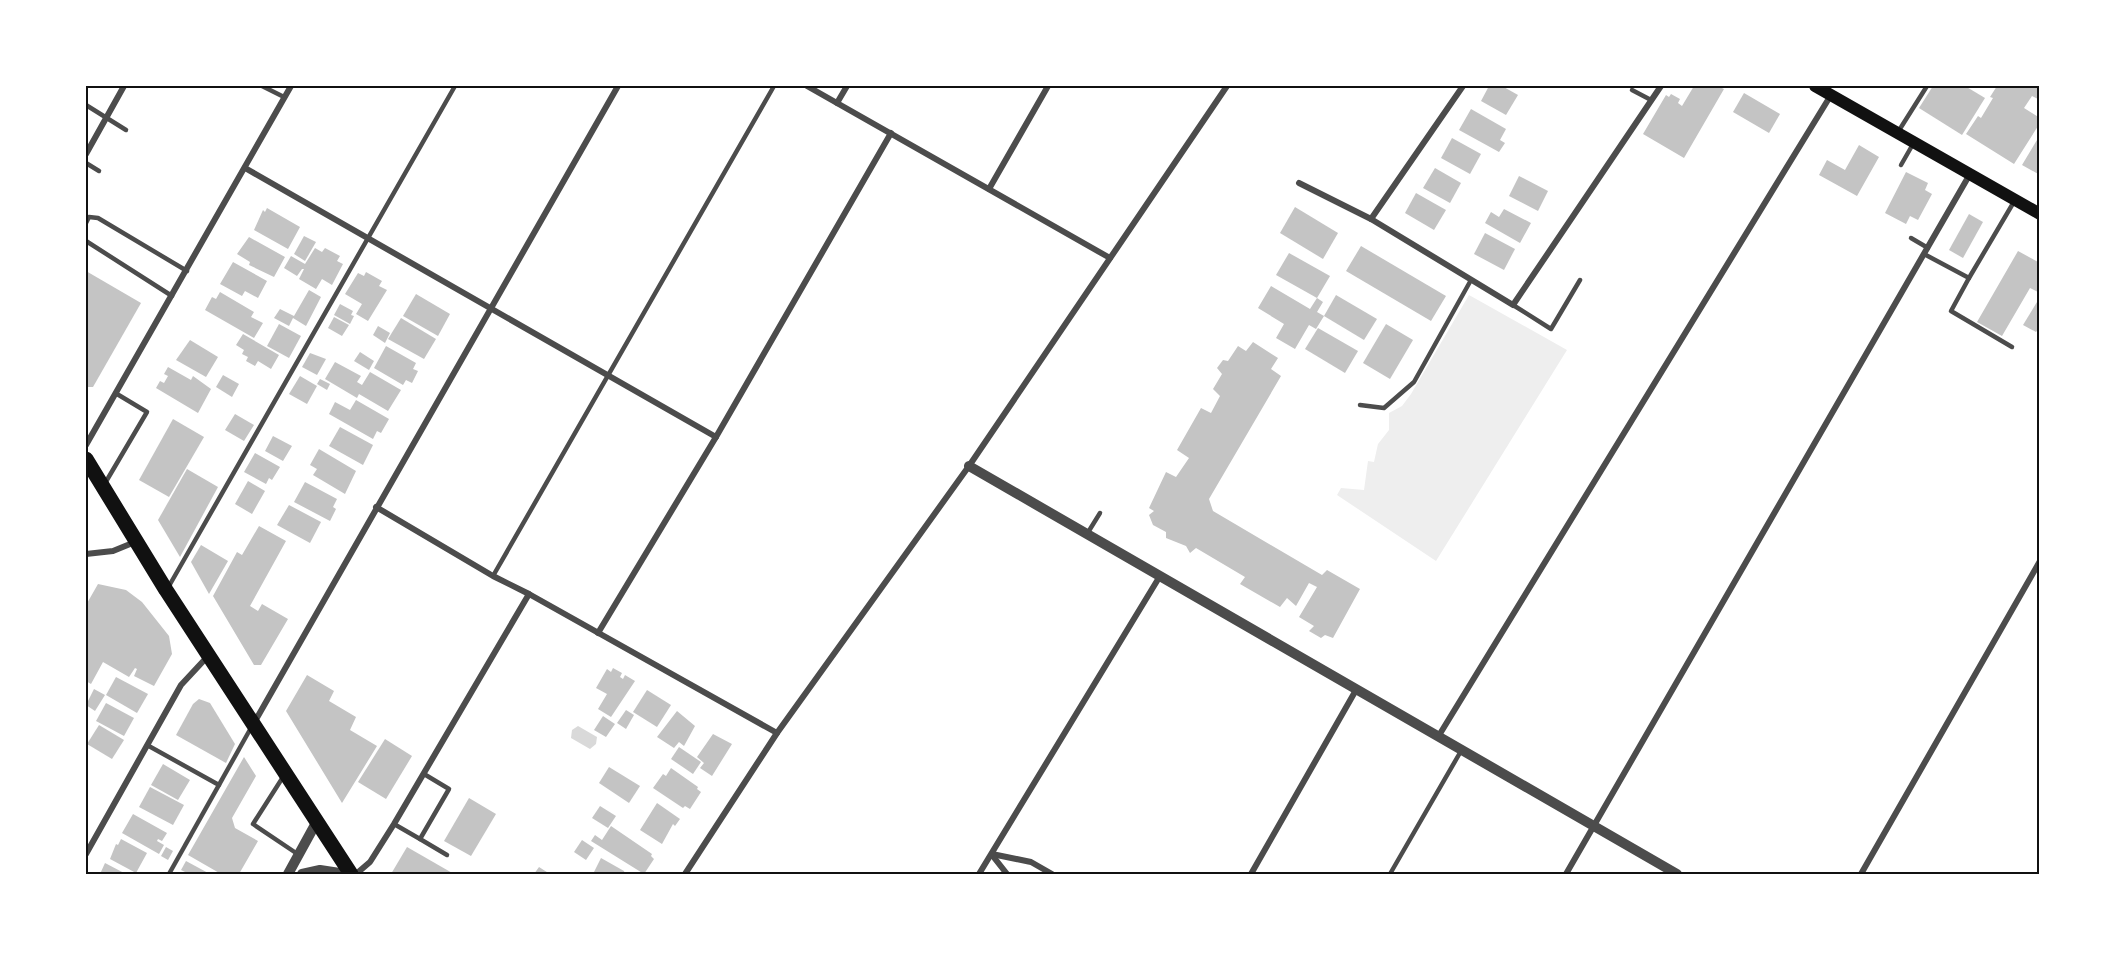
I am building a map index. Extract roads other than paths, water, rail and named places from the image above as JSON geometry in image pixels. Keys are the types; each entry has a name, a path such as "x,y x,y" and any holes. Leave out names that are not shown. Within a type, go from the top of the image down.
{"main road":[{"path":"1815,86 2040,214"},
{"path":"86,459 166,590 351,874"}],"street":[{"path":"86,154 124,86"},
{"path":"86,445 291,86"},
{"path":"253,724 618,86"},
{"path":"807,86 1110,258"},
{"path":"837,103 847,86"},
{"path":"989,189 1048,86"},
{"path":"685,874 777,733 969,466 1227,86"},
{"path":"1371,219 1463,86"},
{"path":"1299,183 1371,219 1513,305 1661,86"},
{"path":"1438,737 1831,95"},
{"path":"598,633 716,437 891,133"},
{"path":"245,168 716,437"},
{"path":"1566,874 1970,174"},
{"path":"969,466 1677,874"},
{"path":"376,507 493,576 777,733"},
{"path":"86,554 113,551 136,541"},
{"path":"1862,874 2040,561"},
{"path":"978,874 1160,576"},
{"path":"356,874 370,862 394,824 529,594"},
{"path":"86,854 181,685 209,655"},
{"path":"1251,874 1356,690"},
{"path":"288,874 316,823"},
{"path":"992,854 1007,874"},
{"path":"992,854 1031,862 1052,874"},
{"path":"302,874 320,870 346,874"}],"lane":[{"path":"262,86 284,97"},
{"path":"166,590 455,86"},
{"path":"493,576 774,86"},
{"path":"1898,133 1927,86"},
{"path":"1632,90 1651,100"},
{"path":"86,105 126,130"},
{"path":"1901,165 1914,142"},
{"path":"86,163 99,171"},
{"path":"2012,347 1951,311 2015,200"},
{"path":"86,223 89,218 98,218 187,271"},
{"path":"1911,238 1926,251 1969,278"},
{"path":"86,241 172,296"},
{"path":"1360,405 1384,408 1414,382 1471,280"},
{"path":"1513,305 1551,329 1580,280"},
{"path":"103,488 147,412 117,394"},
{"path":"1087,534 1100,513"},
{"path":"169,874 253,724"},
{"path":"147,745 219,785"},
{"path":"1390,874 1461,751"},
{"path":"285,774 253,824 299,855"},
{"path":"420,839 449,789 423,774"},
{"path":"394,824 447,855"}]}
